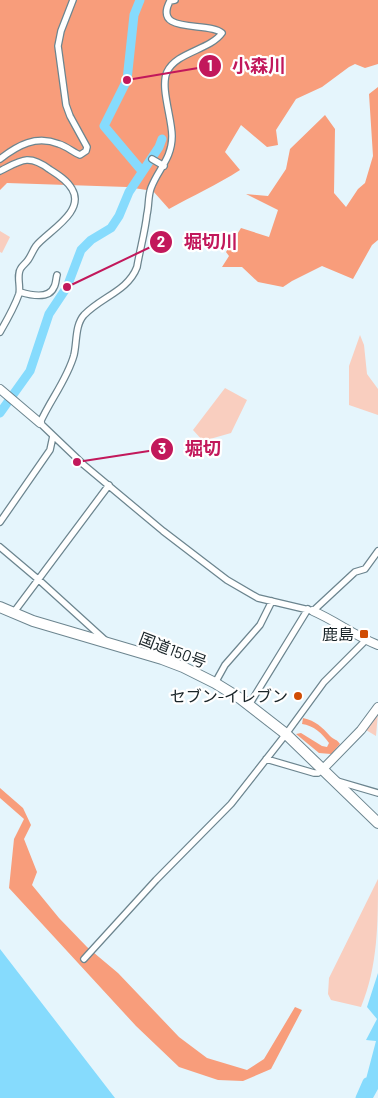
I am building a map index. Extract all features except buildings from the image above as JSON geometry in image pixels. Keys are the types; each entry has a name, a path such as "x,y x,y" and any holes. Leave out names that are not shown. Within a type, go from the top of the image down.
{"highway":[{"name":"国道150号","path":"0,606 34,621 183,667 215,683 249,705 286,734 378,823"}],"street":[{"path":"0,159 19,146 35,140 59,144 80,155 86,151 87,147 66,105 58,46 60,30 73,0"},
{"path":"40,424 64,379 74,354 81,320 92,308 124,286 134,275 137,267 151,188 164,166 172,140 165,84 166,73 178,60 214,41 222,33 216,29 206,27 175,24 167,14 167,7 170,1 175,0"},
{"path":"152,159 164,166"},
{"path":"0,171 21,160 32,160 48,168 66,182 73,190 74,199 72,209 60,225 35,246 29,259 19,271 20,292 0,332"},
{"path":"20,292 31,296 48,294 54,287 57,274"},
{"path":"0,389 163,531 227,580 258,598 310,610 334,620 366,640 378,645"},
{"path":"0,522 50,450 53,436"},
{"path":"14,612 109,485"},
{"path":"0,547 107,642"},
{"path":"249,705 310,610 355,572 365,569 378,551"},
{"path":"215,683 225,665 260,625 272,601"},
{"path":"84,959 149,887 231,804 324,682 366,640"},
{"path":"266,759 318,773 361,730 378,707"},
{"path":"335,780 378,793"}],"shaded area":[{"path":"0,0 378,0 378,64 365,68 355,64 322,87 296,99 276,130 278,145 267,147 241,125 225,152 240,170 169,209 153,191 127,187 7,183 0,190"},
{"path":"378,87 378,240 372,245 353,279 322,266 283,287 258,282 242,267 222,267 229,256 226,252 241,228 269,237 278,210 246,194 268,196 286,169 290,149 325,115 335,129 334,193 346,207 358,189 365,183 373,156 369,94"},
{"path":"0,231 10,237 2,253 0,252"},
{"path":"360,335 364,345 367,374 378,389 378,415 349,405 349,366"},
{"path":"225,388 247,400 231,433 203,441 193,430"},
{"path":"378,713 376,736 366,730"},
{"path":"303,718 318,725 339,742 340,744 331,754 319,753 296,734 301,733 322,746 327,747 329,743 317,730 302,724"},
{"path":"0,788 23,808 31,825 24,839 37,872 32,885 59,918 87,947 118,973 179,1037 207,1058 247,1070 264,1059 295,1007 302,1010 271,1069 243,1081 218,1080 179,1067 136,1026 9,888 14,839 24,819 0,798"},
{"path":"378,879 376,944 367,992 361,1007 331,1000 328,994 329,978"}],"water":[{"path":"0,949 115,1098 0,1098"},
{"path":"378,973 378,1089 373,1098 361,1098 376,1041 366,1040 377,1019 367,1007"}],"waterway":[{"path":"140,0 134,15 127,80 104,126 142,171"},
{"path":"0,413 30,371 49,314 67,287 81,250 91,240 111,228 119,216 129,192 159,147 162,139"},
{"path":"360,1098 367,1082"}],"place":[{"name":"小森川","path":"127,80"},
{"name":"堀切川","path":"67,287"},
{"name":"堀切","path":"77,462"},
{"name":"鹿島","path":"364,634"},
{"name":"セブン-イレブン","path":"298,696"}]}
